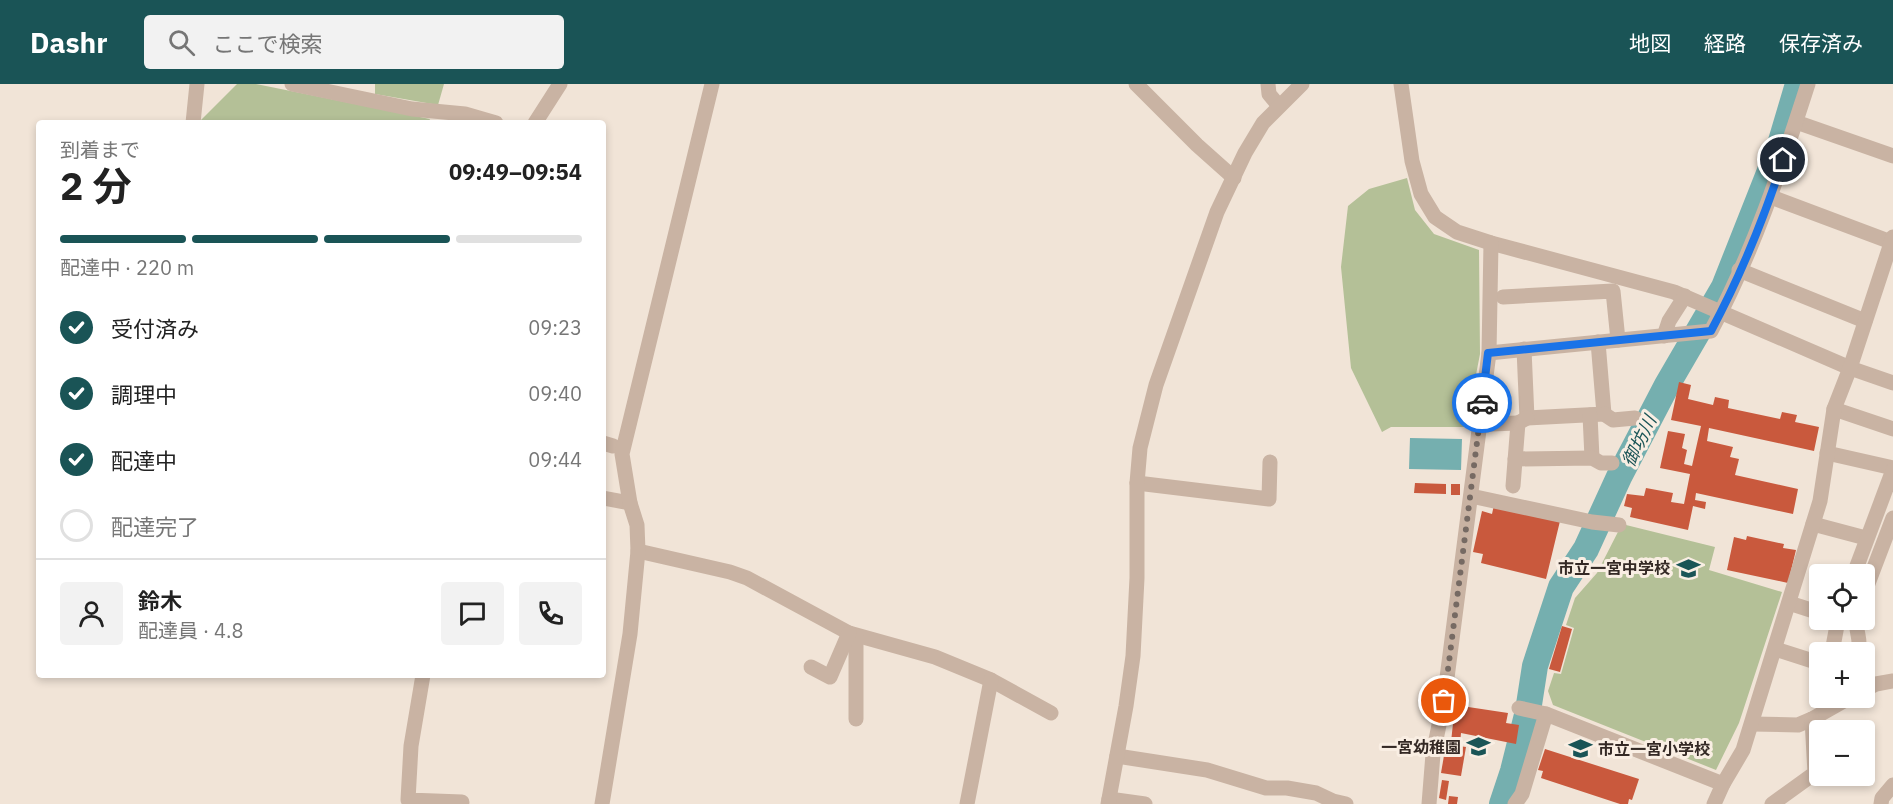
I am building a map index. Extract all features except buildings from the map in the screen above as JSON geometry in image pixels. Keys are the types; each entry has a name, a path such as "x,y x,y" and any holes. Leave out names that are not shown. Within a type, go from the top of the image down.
{"street":[{"path":"193,120 197,84"},
{"path":"292,84 412,108 465,114 486,120"},
{"path":"537,120 560,84"},
{"path":"602,804 630,634 638,551 637,525 630,503 622,454 712,84"},
{"path":"1136,84 1197,146 1234,178"},
{"path":"1268,84 1269,94 1279,106"},
{"path":"1145,804 1108,801 1133,656 1137,578 1137,483 1140,448 1156,385 1217,212 1245,153 1263,123 1302,84"},
{"path":"1401,84 1412,161 1421,194 1435,217 1457,232 1674,291 1850,368 1893,383"},
{"path":"1493,352 1711,331 1715,309 1739,270 1771,197 1808,84"},
{"path":"1796,122 1893,156"},
{"path":"1714,804 1743,750 1752,724 1820,501 1834,409 1850,368 1892,240 1771,197"},
{"path":"1429,804 1433,754 1444,701 1476,496 1493,352 1491,243"},
{"path":"1739,270 1865,321"},
{"path":"1503,297 1613,291 1618,340"},
{"path":"1664,336 1669,321 1685,296"},
{"path":"1592,458 1597,414 1598,342"},
{"path":"1513,486 1515,459 1523,420 1524,350"},
{"path":"1834,409 1893,429"},
{"path":"1490,424 1597,414 1613,420 1635,418"},
{"path":"1827,453 1893,469 1858,564"},
{"path":"1515,459 1592,458 1601,463 1612,463"},
{"path":"1137,483 1269,499 1270,462"},
{"path":"1476,496 1606,524"},
{"path":"606,499 630,503"},
{"path":"1875,565 1893,518"},
{"path":"1813,524 1862,537"},
{"path":"638,551 747,578 853,635 935,657 992,680 1051,713"},
{"path":"1789,603 1809,609"},
{"path":"811,668 830,677 853,635"},
{"path":"853,635 856,719"},
{"path":"1775,649 1809,660"},
{"path":"422,678 411,746 408,800 462,802"},
{"path":"967,804 992,680"},
{"path":"1875,684 1893,681"},
{"path":"1519,708 1541,713 1723,784"},
{"path":"1752,724 1798,724 1812,719 1824,708"},
{"path":"1515,804 1522,794 1541,713"},
{"path":"1772,804 1815,773 1812,719"},
{"path":"1117,756 1207,770 1266,788 1287,788 1316,793 1346,804"},
{"path":"1881,804 1882,798 1893,784"}],"green space":[{"path":"237,84 256,84 430,119 430,120 201,120"},
{"path":"375,84 444,84 438,105 375,94"},
{"path":"1407,178 1415,210 1434,234 1479,250 1480,354 1466,427 1391,427 1382,432 1351,368 1341,267 1348,206 1369,189"},
{"path":"1622,524 1715,547 1709,570 1782,592 1739,723 1716,770 1553,705 1548,691 1554,673 1561,674 1574,628 1566,625 1575,598 1597,573"}],"water":[{"path":"1410,438 1462,439 1461,470 1409,469"}],"waterway":[{"name":"御坊川","path":"1502,804 1528,711 1535,666 1561,587 1586,549 1619,477 1667,385 1724,287 1779,148 1798,84"}],"way so far":[{"path":"1444,701 1482,403"}],"place":[{"name":"市立一宮中学校","path":"1688,568"},
{"name":"一宮幼稚園","path":"1479,747"},
{"name":"市立一宮小学校","path":"1580,749"}],"route":[{"path":"1482,403 1488,353 1711,331 1771,197 1783,160"}]}
